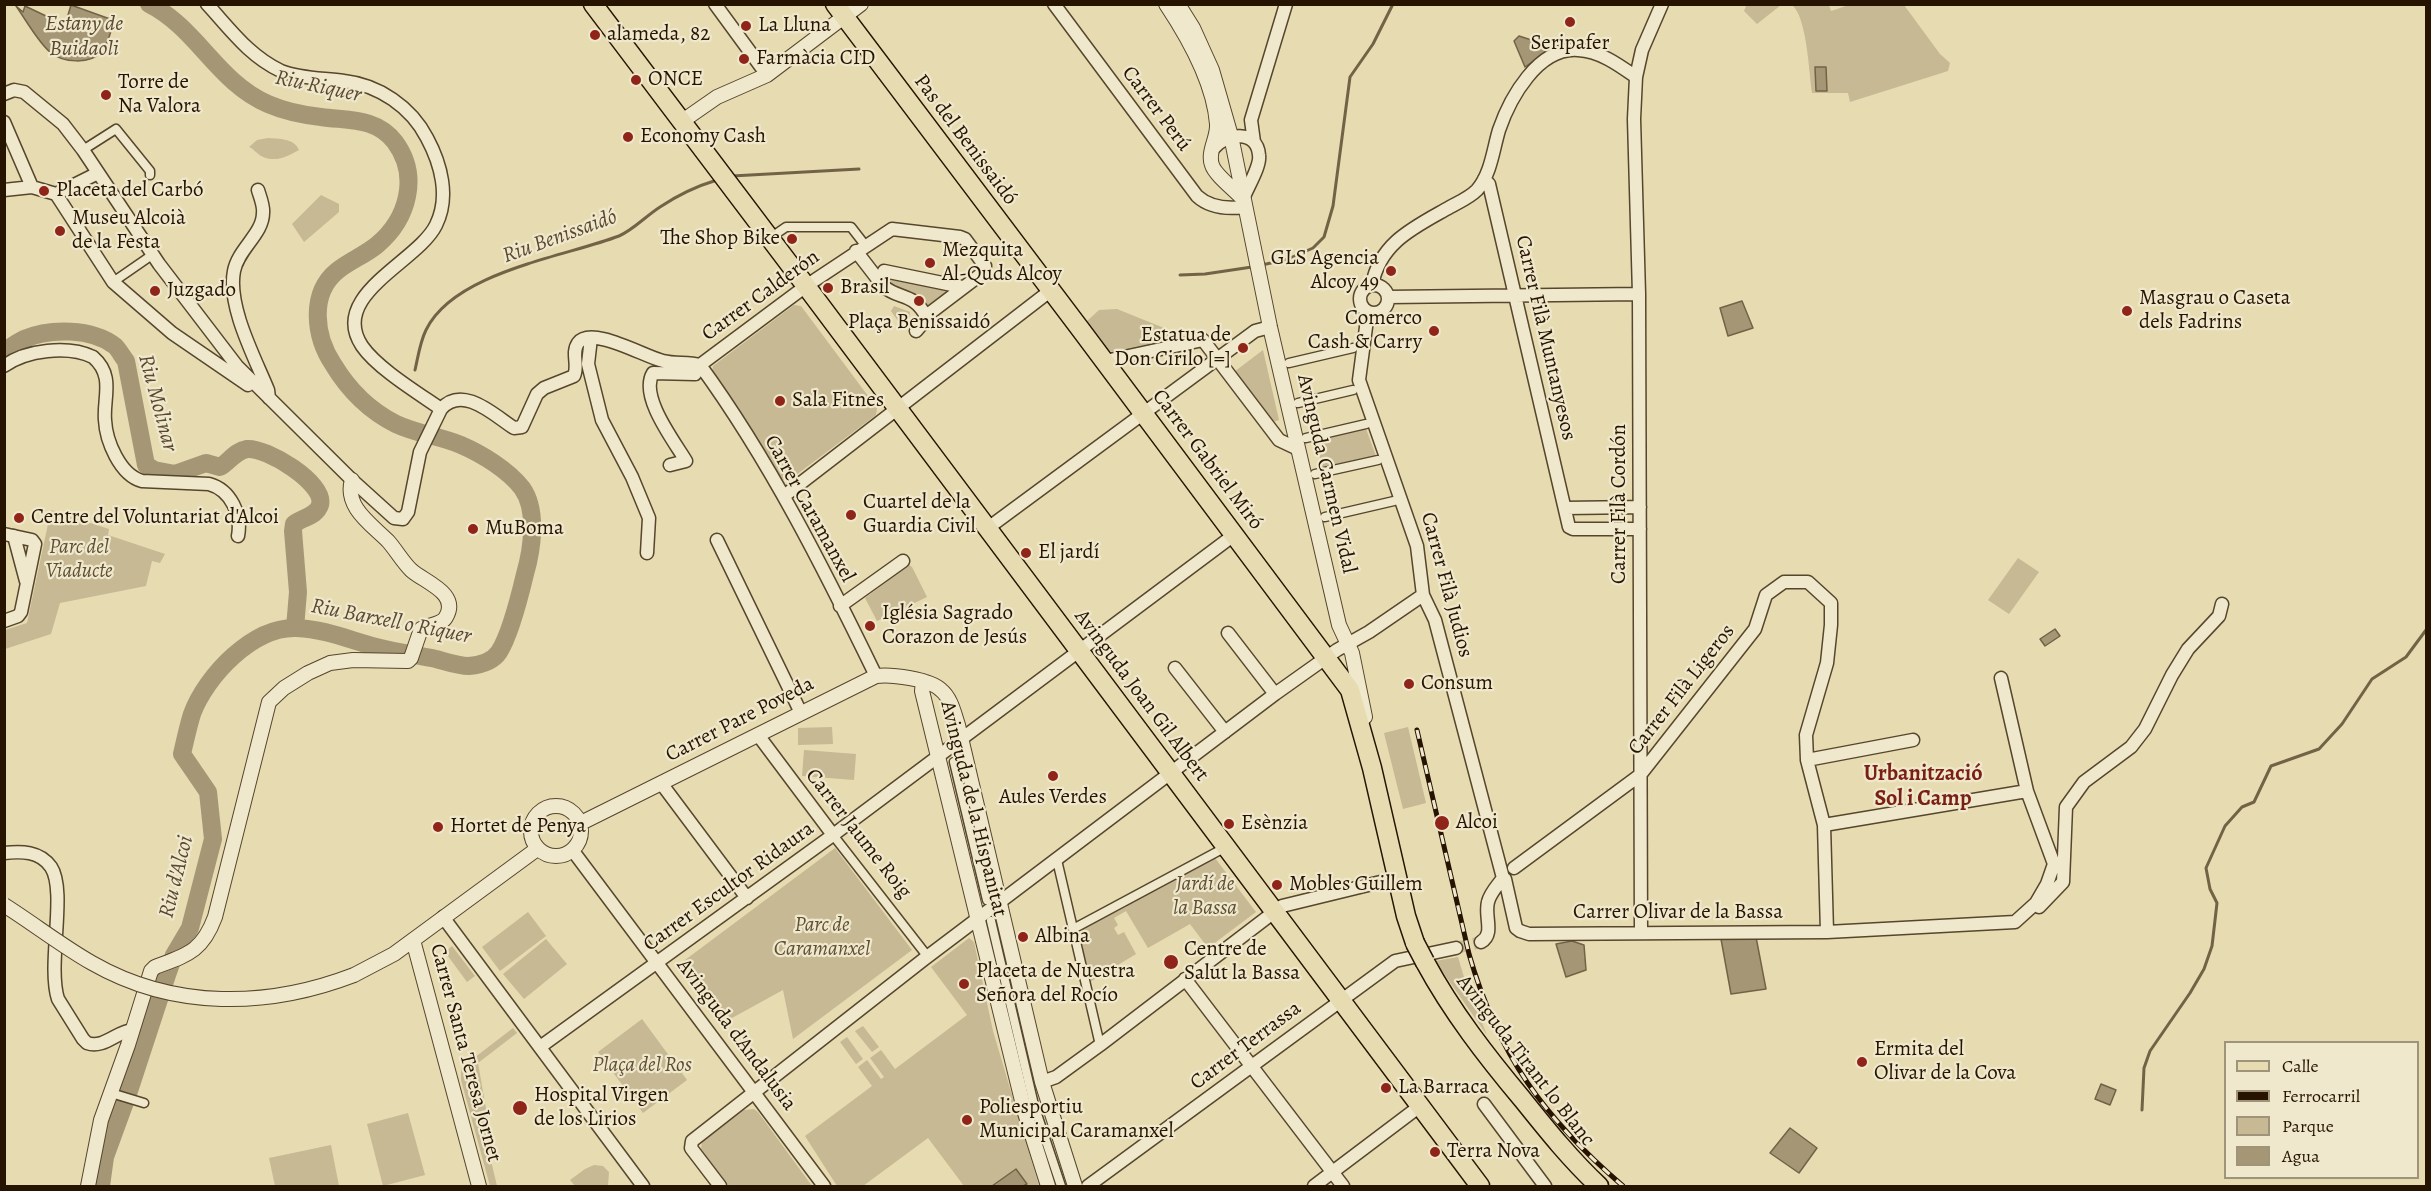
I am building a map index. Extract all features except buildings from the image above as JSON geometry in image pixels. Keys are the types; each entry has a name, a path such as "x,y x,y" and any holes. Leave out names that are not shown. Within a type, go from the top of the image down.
{"main road":[{"name":"Avinguda Joan Gil Albert","path":"593,4 1480,1186"},
{"name":"Pas del Benissaidó","path":"840,11 1050,291"},
{"name":"Carrer Gabriel Miró","path":"1050,291 1327,657"},
{"name":"Avinguda Tirant lo Blanc","path":"1327,657 1352,694 1415,943 1439,988 1496,1068 1565,1152 1599,1186"}],"street":[{"path":"207,4 243,45 267,63 294,75 355,83 381,92 407,110 427,137 441,176 443,197 438,221 426,240 369,290 360,304 355,324 358,340 369,354 438,414"},
{"path":"715,4 767,75"},
{"path":"685,127 717,97 767,75 840,11 861,4"},
{"name":"Carrer Perú","path":"1054,4 1197,196 1205,202 1221,207 1244,203"},
{"path":"1166,4 1190,43 1206,82 1217,126 1211,155 1212,167 1244,203"},
{"name":"Avinguda Carmen Vidal","path":"1178,4 1193,28 1212,70 1229,130 1270,327 1302,444 1339,626 1349,643"},
{"path":"1244,203 1259,162 1259,155 1251,140 1251,120 1286,4"},
{"name":"Carrer Filà Cordón","path":"1641,931 1639,294 1634,119 1636,77 1646,39 1662,4"},
{"path":"1388,297 1381,311 1368,312 1361,307 1359,299 1362,291 1372,285 1380,260 1395,241 1469,196 1484,179 1499,131 1513,99 1528,79 1550,58 1568,50 1586,51 1608,59 1636,77"},
{"path":"4,94 14,90 27,93 63,124 83,150 152,255 194,313 237,366 352,480 394,518 403,519 408,512 420,452 438,414 452,401 472,402 492,410 514,428 522,427 537,394 544,388 574,375 576,346 581,341 591,338 588,364 602,420 632,477 649,518 647,553"},
{"path":"4,122 32,187"},
{"path":"83,150 116,129 150,171 150,175"},
{"path":"1213,149 1229,130 1251,140"},
{"path":"56,194 98,173"},
{"path":"1221,177 1240,179 1254,173"},
{"name":"Carrer Filà Muntanyesos","path":"1484,179 1489,184 1568,524 1573,529 1640,529"},
{"path":"4,190 32,187 56,194 113,282 172,333 265,395"},
{"path":"258,190 264,211 262,222 237,261 234,271 234,288 248,346 265,383 265,395"},
{"path":"768,236 786,227 851,227 883,286 887,290 912,298 926,316"},
{"name":"Carrer Calderón","path":"591,338 616,342 659,360 700,365 806,286 892,229 966,239 985,266 984,272 962,287"},
{"path":"113,282 152,255"},
{"path":"884,271 962,287"},
{"path":"1372,285 1380,287 1388,297"},
{"path":"916,331 926,316 962,287"},
{"path":"784,496 1050,291"},
{"path":"1388,297 1639,294"},
{"name":"Carrer Filà Judios","path":"1368,312 1359,380 1417,546 1424,596 1435,620 1506,874 1516,928 1520,932 1529,934"},
{"path":"988,528 1255,331 1270,327"},
{"path":"1105,361 1203,340 1279,440 1302,444 1366,424"},
{"path":"1289,363 1353,348"},
{"path":"4,366 40,352 76,352 93,357 104,374 107,396 105,422 111,445 128,472 136,480 142,481 209,484 218,487 237,510 240,522 238,536"},
{"path":"670,465 686,460 651,400 651,376 657,372 692,375 697,372 700,365"},
{"name":"Carrer Caramanxel","path":"700,365 724,398 784,496 876,676"},
{"path":"1298,403 1353,390"},
{"path":"1315,474 1378,460"},
{"path":"88,1186 96,1139 149,975 155,967 187,955 204,942 217,910 266,710 271,699 285,688 325,665 353,660 408,661 411,658 418,633 423,627 436,624 446,617 448,600 439,589 411,570 389,542 361,515 352,500 350,492 352,480"},
{"path":"1325,517 1394,501"},
{"path":"1565,508 1640,507"},
{"path":"9,535 27,582"},
{"path":"4,621 18,616 21,612 34,541 9,535"},
{"name":"Carrer Escultor Ridaura","path":"540,1047 833,835 1234,536"},
{"path":"717,540 801,713"},
{"path":"840,606 903,561"},
{"name":"Carrer Filà Ligeros","path":"1506,874 1640,775 1755,628 1766,596 1784,582 1808,582 1831,603 1827,663 1806,735 1807,760"},
{"path":"720,1186 691,1148 691,1143 928,957 985,920 994,902 1057,860 1275,694 1327,657 1424,596"},
{"path":"2015,922 2044,903 2062,882 2066,807 2084,782 2131,747 2138,738 2188,649 2219,616 2222,604"},
{"path":"1228,633 1275,694"},
{"name":"Avinguda Tirant lo Blanc","path":"1349,643 1376,763 1375,784"},
{"path":"1175,668 1225,732"},
{"path":"876,676 887,675 923,681"},
{"name":"Carrer Pare Poveda","path":"580,824 876,676"},
{"path":"2001,678 2026,791 2054,864 2047,884 2036,903 2015,922"},
{"name":"Avinguda de la Hispanitat","path":"994,902 961,740 946,695 936,686 923,681 922,691 1034,1105 1061,1186"},
{"name":"Carrer Jaume Roig","path":"758,735 928,957"},
{"path":"1827,932 1824,825 1807,760 1913,740"},
{"name":"Avinguda de la Hispanitat","path":"954,762 1042,1082 1075,1186"},
{"path":"661,783 747,898"},
{"path":"1824,825 2026,791"},
{"path":"557,806 569,809 580,824 581,837 573,851 567,854 555,857 537,849 532,838 531,826 536,815 546,808 557,806"},
{"path":"1073,929 1226,847"},
{"name":"Carrer Santa Teresa Jornet","path":"479,1186 413,940 537,849"},
{"name":"Avinguda d'Andalusia","path":"573,851 824,1186"},
{"path":"4,854 23,852 40,857 54,874 57,898 53,975 55,993 83,1039 87,1043 99,1045 121,1032 133,1030"},
{"path":"1057,860 1100,1045"},
{"path":"1481,942 1488,936 1486,908 1489,898 1506,874"},
{"path":"1042,1082 1056,1077 1100,1045 1289,902 1397,878"},
{"path":"4,905 94,964 169,993 213,999 281,997 305,991 354,975 383,960 413,940"},
{"path":"443,917 643,1186"},
{"name":"Avinguda de la Hispanitat","path":"985,920 1025,1113 1048,1186"},
{"name":"Carrer Olivar de la Bassa","path":"1529,934 1641,931 1827,932 2015,922"},
{"path":"1340,1000 1395,961 1456,948"},
{"path":"1185,979 1342,1186"},
{"name":"Carrer Terrassa","path":"1088,1186 1340,1000"},
{"path":"111,1093 144,1103"},
{"path":"1484,1104 1545,1186"},
{"path":"1314,1186 1420,1106"}],"green space":[{"path":"1747,4 1781,5 1757,24 1744,11"},
{"path":"1792,5 1829,5 1831,11 1849,5 1904,5 1940,54 1950,63 1948,71 1850,102 1848,93 1812,93 1804,33 1797,11"},
{"path":"268,138 290,141 299,150 285,157 271,159 261,156 249,147 257,140"},
{"path":"321,195 339,204 339,212 304,242 292,224"},
{"path":"884,275 949,291 927,308 887,283 889,281"},
{"path":"794,305 801,306 877,408 876,415 788,481 781,479 712,373 713,366"},
{"path":"894,306 910,312 909,320 898,321 891,311"},
{"path":"1117,309 1169,330 1169,340 1109,352 1086,322 1099,310"},
{"path":"1263,350 1279,420 1273,422 1234,372"},
{"path":"1365,426 1376,456 1322,468 1316,438"},
{"name":"Parc del Viaducte","path":"51,510 109,529 108,535 165,554 160,563 152,561 146,586 60,603 51,634 5,649 5,630 27,623"},
{"path":"2018,558 2039,572 2009,614 1988,600"},
{"path":"909,565 927,597 877,621 865,598"},
{"path":"832,727 833,744 798,745 798,728"},
{"path":"1408,727 1426,803 1403,809 1384,733"},
{"path":"804,750 856,754 854,780 802,776"},
{"name":"Parc de Caramanxel","path":"835,848 912,950 793,1039 783,990 721,1024 677,966"},
{"name":"Jardí de la Bassa","path":"1215,858 1256,912 1208,948 1190,924 1148,948 1126,911 1114,918 1118,925 1114,928 1118,935 1124,932 1136,954 1090,982 1079,937 1082,929 1126,907 1130,901"},
{"path":"528,912 546,936 500,971 482,947"},
{"path":"969,938 974,942 993,1031 1039,1186 964,1186 928,1138 863,1186 837,1186 805,1136 872,1086 858,1067 867,1060 881,1079 884,1077 870,1058 881,1050 895,1069 967,1015 931,967"},
{"path":"546,939 567,964 524,999 503,974"},
{"path":"452,946 475,976 467,982 445,952"},
{"path":"1458,957 1466,984 1487,1035 1435,961"},
{"name":"Plaça del Ros","path":"642,1019 687,1080 643,1113 598,1052"},
{"path":"863,1026 879,1047 872,1052 855,1031"},
{"path":"513,1028 517,1033 478,1063 497,1186 490,1186 461,1080 461,1068"},
{"path":"847,1037 863,1059 856,1064 840,1042"},
{"path":"754,1109 812,1186 729,1186 701,1149 702,1142 744,1110"},
{"path":"408,1113 425,1175 383,1186 367,1124"},
{"path":"331,1145 339,1186 275,1186 269,1158"},
{"path":"594,1165 603,1166 609,1172 608,1186 575,1186 570,1180"}],"water":[{"name":"Estany de Buidaoli","path":"71,5 110,19 113,25 104,48 91,59 76,61 55,56 41,43 16,6 23,12 25,6 65,25"},
{"path":"1519,36 1550,46 1551,49 1525,67 1514,41"},
{"path":"1815,67 1826,67 1827,91 1816,91"},
{"path":"1742,301 1753,328 1728,336 1720,308"},
{"path":"2055,629 2060,636 2045,646 2040,639"},
{"path":"1756,937 1766,989 1731,994 1721,939"},
{"path":"1572,941 1584,945 1586,970 1566,977 1556,944"},
{"path":"2101,1084 2116,1090 2110,1105 2095,1099"},
{"path":"1790,1128 1817,1148 1799,1173 1770,1153"},
{"path":"1016,1169 1027,1184 992,1186"}],"waterway":[{"name":"Riu Barxell o Riquer","path":"101,1186 105,1157 167,975 174,955 190,928 213,839 208,792 182,754 192,714 208,684 233,656 248,644 264,635 297,628 461,665 469,666 486,662 499,652 511,625 528,564 532,530 527,497 510,475 469,449 396,424 377,413 346,382 333,364 322,341 319,329 319,303 328,280 342,267 367,252 388,235 403,210 407,196 407,169 403,155 395,142 379,128 370,124 280,109 250,95 235,83 181,27 166,14 149,4"},
{"path":"1262,265 1288,259 1313,248 1324,237 1333,206 1350,77 1373,44 1393,4"},
{"name":"Riu Benissaidó","path":"732,176 859,169"},
{"name":"Riu Benissaidó","path":"415,370 426,330 440,310 460,294 512,269 619,236 674,199 717,180"},
{"path":"1180,275 1252,267"},
{"name":"Riu Molinar","path":"4,351 34,335 58,332 83,333 106,340 115,346 126,361 146,465 154,470 175,474 206,463 220,467 239,452 247,449 256,450 280,460 305,477 319,496 320,505 312,514 294,524 298,592 295,628"},
{"path":"2142,1110 2144,1068 2150,1051 2190,993 2204,969 2212,946 2217,903 2210,889 2206,868 2225,826 2242,807 2254,802 2271,766 2319,749 2342,724 2372,679 2406,657 2426,630"}],"tunnel":[{"path":"1456,948 1481,942"}],"railway":[{"path":"1417,730 1469,954 1494,1023 1527,1082 1547,1109 1595,1161 1623,1186"}],"place":[{"name":"Seripafer","path":"1570,22"},
{"name":"La Lluna","path":"746,26"},
{"name":"alameda, 82","path":"595,35"},
{"name":"Farmàcia CID","path":"744,59"},
{"name":"ONCE","path":"636,80"},
{"name":"Torre de Na Valora","path":"106,95"},
{"name":"Economy Cash","path":"628,137"},
{"name":"Placeta del Carbó","path":"44,191"},
{"name":"Museu Alcoià de la Festa","path":"60,231"},
{"name":"The Shop Bike","path":"792,239"},
{"name":"Mezquita Al-Quds Alcoy","path":"930,263"},
{"name":"GLS Agencia Alcoy 49","path":"1391,271"},
{"name":"Brasil","path":"828,288"},
{"name":"Juzgado","path":"155,291"},
{"name":"Plaça Benissaidó","path":"919,301"},
{"name":"Masgrau o Caseta dels Fadrins","path":"2127,311"},
{"name":"Comerco Cash & Carry","path":"1434,331"},
{"name":"Estatua de Don Cirilo [=]","path":"1243,348"},
{"name":"Sala Fitnes","path":"780,401"},
{"name":"Cuartel de la Guardia Civil","path":"851,515"},
{"name":"Centre del Voluntariat d'Alcoi","path":"19,518"},
{"name":"MuBoma","path":"473,529"},
{"name":"El jardí","path":"1026,553"},
{"name":"Iglésia Sagrado Corazon de Jesús","path":"870,626"},
{"name":"Consum","path":"1409,684"},
{"name":"Aules Verdes","path":"1053,776"},
{"name":"Alcoi","path":"1442,823"},
{"name":"Esènzia","path":"1229,824"},
{"name":"Hortet de Penya","path":"438,827"},
{"name":"Mobles Guillem","path":"1277,885"},
{"name":"Albina","path":"1023,937"},
{"name":"Centre de Salut la Bassa","path":"1171,962"},
{"name":"Placeta de Nuestra Señora del Rocío","path":"964,984"},
{"name":"Ermita del Olivar de la Cova","path":"1862,1062"},
{"name":"La Barraca","path":"1386,1088"},
{"name":"Hospital Virgen de los Lirios","path":"520,1108"},
{"name":"Poliesportiu Municipal Caramanxel","path":"967,1120"},
{"name":"Terra Nova","path":"1435,1152"}],"district":[{"name":"Urbanització Sol i Camp","path":"1923,788"}],"water label":[{"name":"Riu Riquer","path":"318,87"},
{"name":"Riu d'Alcoi","path":"177,877"}]}
